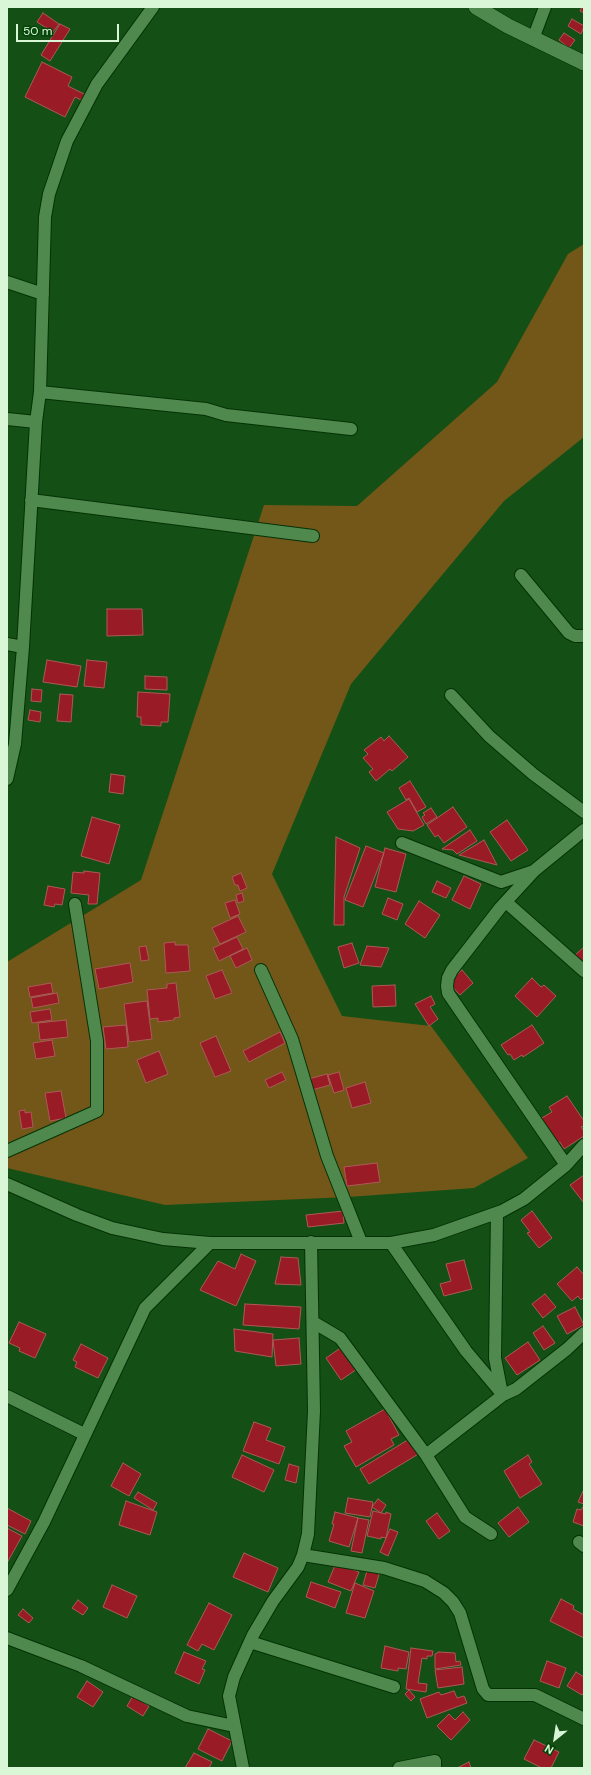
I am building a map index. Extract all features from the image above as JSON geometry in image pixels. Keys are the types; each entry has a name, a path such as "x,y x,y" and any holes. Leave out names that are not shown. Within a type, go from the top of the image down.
{"street":[{"path":"7,779 23,647 36,422 40,392 45,217 49,194 67,142 97,84 153,7"},
{"path":"476,7 533,39 584,63"},
{"path":"533,39 545,7"},
{"path":"7,282 43,294"},
{"path":"40,392 206,409 226,414 352,429"},
{"path":"7,419 36,422"},
{"path":"31,500 313,536"},
{"path":"521,575 569,633 575,636 584,636"},
{"path":"7,644 23,647"},
{"path":"451,695 489,736 534,774 584,812"},
{"path":"566,1165 448,993 446,986 452,970 477,936 535,870 582,836"},
{"path":"402,843 501,882 535,870"},
{"path":"506,902 584,972"},
{"path":"7,1151 98,1111 97,1041 75,904"},
{"path":"261,970 292,1038 327,1156 361,1242"},
{"path":"7,1184 76,1215 112,1228 163,1239 210,1243 391,1243 434,1235 497,1213 524,1199 566,1165 584,1145"},
{"path":"497,1213 495,1358 503,1395"},
{"path":"243,1768 229,1696 234,1677 250,1642 273,1601 291,1578 303,1555 308,1534 314,1411 311,1242"},
{"path":"7,1590 44,1522 84,1434 145,1308 210,1243"},
{"path":"391,1243 466,1351 503,1395"},
{"path":"313,1322 340,1338 426,1454 465,1517 491,1534"},
{"path":"426,1454 503,1395 516,1389 567,1349 584,1333"},
{"path":"7,1396 84,1434"},
{"path":"303,1555 384,1568 425,1581 444,1593 453,1602 460,1613 483,1689 488,1695 535,1695 584,1719"},
{"path":"7,1638 81,1666 187,1716 234,1726"},
{"path":"250,1642 394,1687"},
{"path":"399,1768 435,1761 435,1768"}],"shaded area":[{"path":"584,244 584,437 504,501 351,684 272,874 342,1016 431,1026 528,1158 474,1188 348,1197 165,1205 7,1168 7,962 141,880 264,505 357,506 497,382 568,254"}],"building":[{"path":"582,7 584,7 584,13 580,11"},
{"path":"43,13 59,24 53,32 37,22"},
{"path":"572,19 584,26 581,34 568,26"},
{"path":"60,24 70,29 50,61 41,55"},
{"path":"564,33 575,40 569,48 559,40"},
{"path":"42,62 72,77 68,86 88,96 85,102 75,97 65,117 25,97"},
{"path":"107,609 142,609 143,635 107,636"},
{"path":"47,660 81,666 77,687 43,682"},
{"path":"87,660 107,662 104,688 84,686"},
{"path":"145,676 167,677 167,690 145,689"},
{"path":"32,689 42,690 41,702 31,701"},
{"path":"138,692 170,694 168,722 161,722 161,726 141,725 141,717 137,717"},
{"path":"60,694 73,695 71,722 57,721"},
{"path":"30,710 41,712 40,722 28,720"},
{"path":"389,736 408,757 392,771 390,769 376,781 369,772 373,769 363,758 368,754 364,750 381,737 384,741"},
{"path":"111,774 125,776 123,794 109,792"},
{"path":"410,781 426,807 417,812 409,798 406,800 399,788"},
{"path":"409,799 424,825 413,831 398,829 387,812"},
{"path":"453,807 467,827 444,843 438,835 435,837 427,825"},
{"path":"431,808 437,817 426,824 422,817 425,815 423,813"},
{"path":"92,817 120,825 109,864 81,856"},
{"path":"507,820 528,850 511,861 490,832"},
{"path":"470,830 477,841 457,854 453,850 442,849"},
{"path":"336,837 360,848 344,897 344,925 334,925"},
{"path":"484,840 497,865 459,855"},
{"path":"366,846 384,853 363,907 345,900"},
{"path":"385,848 406,854 396,892 375,887"},
{"path":"84,871 100,873 97,904 88,904 89,895 71,893 73,872 84,873"},
{"path":"241,873 247,888 240,891 238,885 235,885 232,877"},
{"path":"464,876 481,884 470,909 452,900"},
{"path":"437,881 451,888 446,898 432,892"},
{"path":"48,886 65,889 62,905 55,904 54,907 44,905"},
{"path":"242,893 244,901 238,903 236,895"},
{"path":"388,898 403,904 397,920 382,914"},
{"path":"235,900 240,914 230,918 225,903"},
{"path":"419,901 440,915 425,938 405,924"},
{"path":"238,916 246,932 220,944 212,928"},
{"path":"237,937 243,949 219,961 213,948"},
{"path":"175,942 175,945 188,945 190,971 166,973 164,943"},
{"path":"352,943 359,963 344,968 338,947"},
{"path":"146,946 149,960 141,961 139,947"},
{"path":"367,946 389,948 381,967 360,965"},
{"path":"584,947 584,966 574,956"},
{"path":"247,948 252,960 236,968 230,956"},
{"path":"130,963 133,982 99,989 95,969"},
{"path":"222,970 232,993 215,999 206,976"},
{"path":"462,970 473,983 460,995 448,982"},
{"path":"532,978 541,987 544,985 556,996 537,1017 515,996"},
{"path":"51,983 53,993 30,997 28,987"},
{"path":"176,983 180,1017 174,1018 174,1020 158,1022 158,1018 150,1019 147,990 167,988 167,984"},
{"path":"395,985 396,1006 373,1007 372,986"},
{"path":"57,993 59,1003 33,1008 31,998"},
{"path":"431,996 435,1004 430,1007 438,1019 429,1026 415,1004"},
{"path":"147,1001 152,1039 129,1042 124,1004"},
{"path":"50,1009 52,1020 32,1023 30,1012"},
{"path":"66,1020 68,1037 40,1040 38,1023"},
{"path":"126,1025 128,1047 106,1049 103,1027"},
{"path":"532,1025 544,1043 523,1057 522,1055 514,1060 510,1054 508,1055 501,1045"},
{"path":"280,1032 285,1043 249,1062 243,1051"},
{"path":"216,1036 231,1071 215,1077 200,1043"},
{"path":"52,1040 55,1056 36,1059 33,1043"},
{"path":"159,1051 168,1074 146,1083 137,1060"},
{"path":"282,1072 286,1080 269,1088 265,1080"},
{"path":"339,1072 344,1090 334,1093 328,1075"},
{"path":"327,1074 330,1085 308,1091 305,1080"},
{"path":"365,1082 371,1103 352,1108 346,1088"},
{"path":"61,1091 66,1118 50,1121 45,1093"},
{"path":"567,1096 584,1121 584,1126 581,1127 584,1131 584,1136 564,1149 560,1142 557,1144 540,1119 552,1112 549,1107"},
{"path":"25,1110 25,1113 31,1112 33,1127 22,1129 19,1111"},
{"path":"377,1163 380,1182 347,1186 344,1167"},
{"path":"584,1175 584,1203 570,1185"},
{"path":"343,1211 344,1223 308,1227 306,1215"},
{"path":"532,1211 552,1238 539,1248 527,1233 530,1232 521,1220"},
{"path":"241,1254 256,1261 236,1306 200,1290 218,1261 235,1269"},
{"path":"281,1257 298,1258 301,1285 275,1284"},
{"path":"464,1260 472,1289 444,1296 440,1284 451,1281 446,1264"},
{"path":"577,1267 584,1275 584,1297 581,1300 578,1296 572,1301 557,1284"},
{"path":"545,1294 556,1307 543,1318 532,1304"},
{"path":"245,1304 301,1307 299,1329 243,1325"},
{"path":"575,1307 584,1325 567,1334 557,1316"},
{"path":"19,1322 46,1334 35,1358 19,1351 20,1348 9,1343"},
{"path":"543,1326 555,1343 544,1350 533,1333"},
{"path":"234,1329 273,1334 272,1357 235,1351"},
{"path":"299,1338 301,1364 276,1366 273,1340"},
{"path":"528,1342 540,1360 517,1375 505,1358"},
{"path":"81,1344 108,1358 98,1378 75,1367 77,1362 73,1360"},
{"path":"342,1347 357,1369 341,1380 326,1358"},
{"path":"385,1409 399,1435 391,1439 394,1445 356,1467 344,1446 352,1442 346,1431"},
{"path":"254,1422 271,1428 266,1440 285,1447 279,1464 243,1451"},
{"path":"411,1438 420,1453 369,1484 360,1469"},
{"path":"242,1455 274,1470 264,1492 232,1477"},
{"path":"528,1455 532,1462 529,1464 542,1484 520,1498 504,1471"},
{"path":"123,1463 141,1474 129,1496 111,1486"},
{"path":"289,1464 299,1467 296,1483 285,1480"},
{"path":"584,1489 584,1504 578,1502"},
{"path":"138,1492 157,1503 153,1510 134,1498"},
{"path":"348,1498 373,1502 370,1517 345,1513"},
{"path":"378,1499 386,1505 381,1513 372,1507"},
{"path":"126,1501 157,1512 150,1535 119,1525"},
{"path":"518,1507 529,1522 509,1537 498,1523"},
{"path":"583,1507 584,1526 573,1522 577,1509 581,1510"},
{"path":"7,1508 31,1521 25,1534 7,1525"},
{"path":"373,1511 391,1514 386,1538 381,1537 381,1539 367,1536"},
{"path":"335,1512 358,1518 349,1547 329,1541 334,1524 332,1524"},
{"path":"437,1513 450,1531 439,1539 426,1521"},
{"path":"358,1518 369,1520 362,1553 351,1551"},
{"path":"7,1528 22,1536 7,1563"},
{"path":"390,1529 398,1532 388,1556 380,1552"},
{"path":"244,1553 278,1568 268,1592 233,1577"},
{"path":"336,1563 359,1572 351,1591 328,1582"},
{"path":"368,1567 380,1571 375,1588 363,1585"},
{"path":"311,1582 341,1592 335,1608 306,1597"},
{"path":"355,1583 374,1591 365,1618 346,1613"},
{"path":"112,1585 137,1596 127,1618 103,1607"},
{"path":"561,1599 574,1606 573,1609 584,1615 584,1638 550,1621"},
{"path":"78,1600 88,1608 83,1615 72,1608"},
{"path":"209,1603 232,1615 214,1650 202,1644 198,1651 187,1645"},
{"path":"23,1609 33,1618 29,1623 18,1615"},
{"path":"385,1646 409,1652 406,1669 398,1668 398,1671 381,1668"},
{"path":"411,1648 433,1651 432,1656 427,1656 427,1659 422,1658 418,1683 427,1684 426,1692 406,1689"},
{"path":"184,1652 206,1661 202,1669 205,1670 199,1684 175,1673"},
{"path":"439,1652 455,1653 456,1662 460,1661 461,1665 435,1669 435,1654"},
{"path":"547,1661 566,1668 559,1688 540,1681"},
{"path":"462,1667 464,1684 438,1688 435,1670"},
{"path":"576,1672 584,1677 584,1692 582,1695 567,1686"},
{"path":"87,1681 103,1692 93,1707 77,1697"},
{"path":"409,1690 415,1697 411,1701 405,1694"},
{"path":"454,1691 457,1698 464,1696 467,1703 427,1718 420,1699 439,1692 441,1695"},
{"path":"133,1696 149,1706 143,1716 127,1706"},
{"path":"463,1712 470,1720 451,1740 437,1726 449,1714 455,1720"},
{"path":"208,1729 232,1741 222,1761 198,1749"},
{"path":"534,1740 559,1752 551,1768 542,1768 524,1759"},
{"path":"194,1753 212,1762 209,1768 185,1768"},
{"path":"469,1762 471,1768 457,1768"}]}
